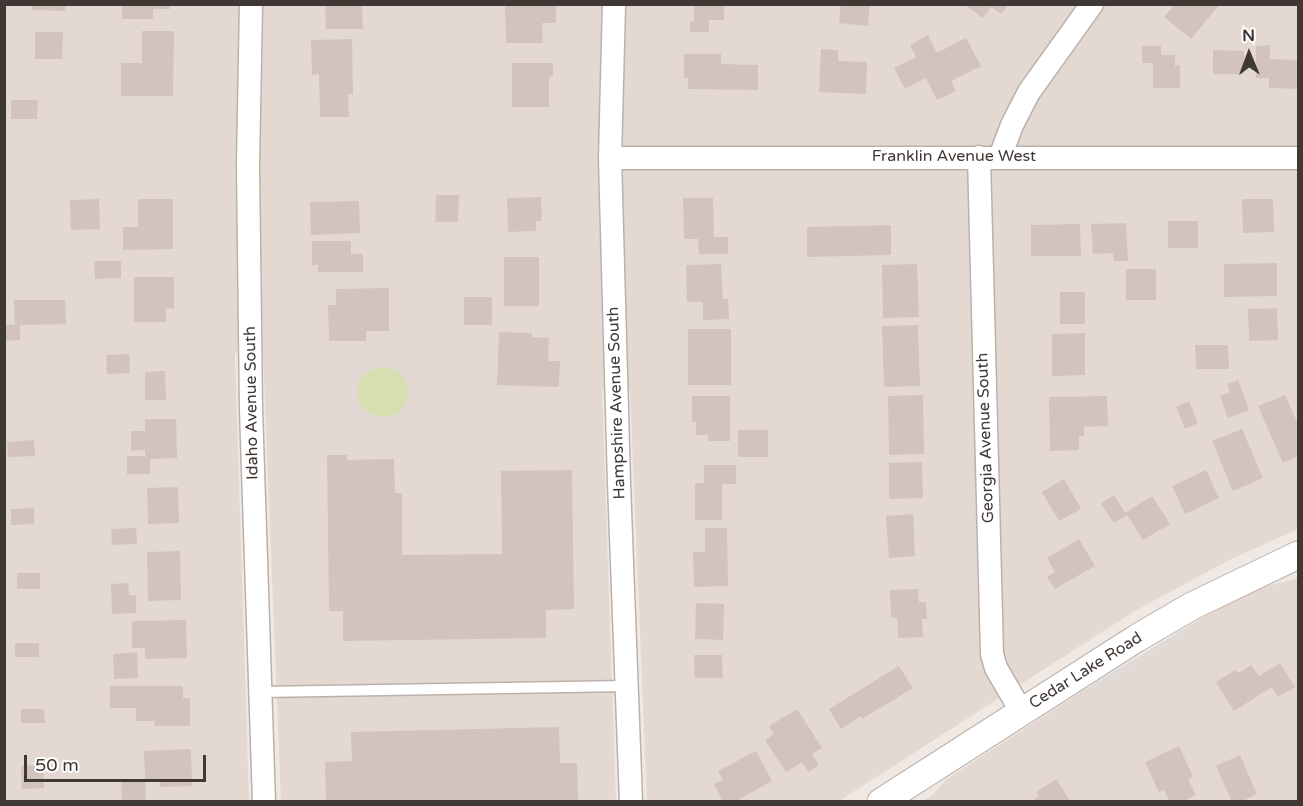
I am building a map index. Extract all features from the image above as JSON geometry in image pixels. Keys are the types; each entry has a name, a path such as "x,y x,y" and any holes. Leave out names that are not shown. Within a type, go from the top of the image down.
{"street":[{"name":"Idaho Avenue South","path":"251,4 248,165 251,409 264,801"},
{"name":"Hampshire Avenue South","path":"614,4 610,158 631,801"},
{"name":"Georgia Avenue South","path":"1021,711 996,668 992,654 990,157 1012,125 1029,92 1092,4"},
{"name":"Franklin Avenue West","path":"610,158 1299,158"},
{"name":"Cedar Lake Road","path":"881,801 1021,711 1192,606 1299,555"}],"lane":[{"path":"261,692 627,686"}],"shaded area":[{"path":"5,5 1298,5 1298,529 1229,560 1133,612 839,801 647,801 630,390 602,390 616,801 281,801 263,353 235,353 249,801 5,802"},
{"path":"1298,578 1298,801 922,802 947,779 1084,690 1104,683 1182,634 1205,616 1264,587"},
{"path":"1205,616 1182,634 1104,683 1084,690"}],"green space":[{"path":"378,367 388,367 401,374 408,387 408,397 401,410 388,417 378,417 369,413 362,406 358,397 358,387 362,378 369,371"}],"building":[{"path":"32,4 65,4 65,11 32,10"},
{"path":"122,4 169,4 170,9 153,9 153,19 122,19"},
{"path":"325,4 362,4 363,29 326,29"},
{"path":"505,4 556,4 556,23 542,23 543,43 506,43"},
{"path":"694,4 724,4 724,20 709,20 709,32 690,32 690,22 694,21"},
{"path":"841,4 870,4 868,26 839,23"},
{"path":"964,4 1009,4 1001,14 991,7 983,18"},
{"path":"1175,4 1220,4 1191,39 1164,17"},
{"path":"142,31 174,31 173,96 121,96 121,63 142,63"},
{"path":"35,32 63,32 62,59 35,59"},
{"path":"928,35 937,53 966,38 981,66 951,81 956,91 937,100 926,78 905,89 894,68 916,57 910,45"},
{"path":"352,39 353,94 348,94 349,117 320,117 319,74 312,75 311,40"},
{"path":"1270,45 1270,59 1298,60 1298,89 1269,88 1269,78 1256,78 1256,46"},
{"path":"1142,46 1161,46 1161,55 1175,55 1175,66 1180,65 1180,88 1153,88 1153,63 1142,63"},
{"path":"821,49 838,50 838,61 867,62 866,94 819,92"},
{"path":"1213,50 1244,51 1244,74 1213,74"},
{"path":"684,54 721,54 721,64 758,65 758,90 688,89 688,78 684,78"},
{"path":"512,63 553,63 553,76 549,77 549,107 512,107"},
{"path":"11,100 38,100 37,119 11,119"},
{"path":"436,195 459,195 458,222 435,222"},
{"path":"541,197 542,221 536,221 536,231 508,232 507,198"},
{"path":"683,198 713,198 714,237 728,237 728,254 699,254 698,239 684,239"},
{"path":"99,199 100,229 71,230 70,200"},
{"path":"138,199 173,199 173,249 123,250 123,227 138,227"},
{"path":"1242,199 1273,199 1274,232 1243,233"},
{"path":"359,201 360,233 311,235 310,202"},
{"path":"1168,221 1198,221 1198,248 1168,248"},
{"path":"1126,223 1128,261 1114,261 1113,253 1093,254 1091,224"},
{"path":"1080,224 1081,256 1031,256 1031,225"},
{"path":"891,225 891,255 807,257 807,227"},
{"path":"312,241 351,241 351,254 363,254 363,272 318,272 318,265 312,265"},
{"path":"504,257 539,257 539,306 504,306"},
{"path":"94,261 121,261 121,278 95,279"},
{"path":"1277,263 1277,296 1224,297 1224,264"},
{"path":"721,264 723,299 728,299 729,319 703,320 703,302 687,302 686,265"},
{"path":"917,264 919,317 883,318 882,265"},
{"path":"1126,269 1156,269 1156,300 1126,300"},
{"path":"134,277 174,277 174,309 166,308 166,322 134,322"},
{"path":"389,288 389,331 366,331 366,341 329,341 328,305 336,305 336,289"},
{"path":"1060,292 1085,292 1085,324 1060,324"},
{"path":"464,297 492,297 492,325 464,325"},
{"path":"14,300 65,300 66,324 20,325 20,340 4,341 4,325 15,325"},
{"path":"1277,308 1278,340 1249,341 1248,309"},
{"path":"918,325 920,386 884,387 882,326"},
{"path":"688,329 731,329 731,385 688,385"},
{"path":"499,332 532,333 532,337 549,338 548,361 560,361 559,387 497,385"},
{"path":"1085,333 1085,375 1052,376 1052,334"},
{"path":"1195,345 1228,345 1229,369 1196,369"},
{"path":"129,354 130,373 107,374 106,355"},
{"path":"165,371 166,400 145,400 145,372"},
{"path":"1238,380 1249,410 1228,418 1220,396 1230,392 1227,384"},
{"path":"923,395 924,454 889,455 888,396"},
{"path":"1285,395 1298,424 1298,456 1283,463 1258,406"},
{"path":"692,396 730,396 730,441 708,441 708,435 696,435 696,422 692,422"},
{"path":"1107,396 1108,426 1084,427 1084,436 1079,436 1079,450 1050,451 1049,397"},
{"path":"1189,401 1198,423 1185,429 1176,407"},
{"path":"145,419 176,419 177,458 150,459 150,474 127,474 127,456 145,456 145,450 131,451 131,431 145,431"},
{"path":"1242,429 1263,478 1233,491 1212,441"},
{"path":"738,430 768,430 768,457 738,457"},
{"path":"34,440 35,456 8,457 7,442"},
{"path":"327,455 347,455 347,460 394,459 395,493 402,493 402,555 502,554 501,471 572,470 574,609 546,610 546,638 343,641 343,611 329,611"},
{"path":"922,462 923,498 889,499 889,463"},
{"path":"704,465 736,465 736,484 722,484 722,520 695,520 695,483 704,483"},
{"path":"1206,470 1219,498 1185,514 1172,486"},
{"path":"1064,479 1081,509 1059,521 1042,492"},
{"path":"178,487 179,523 148,524 147,488"},
{"path":"1114,495 1125,513 1152,496 1170,524 1143,540 1127,515 1114,523 1101,504"},
{"path":"34,508 34,524 11,525 11,509"},
{"path":"913,514 915,556 889,558 886,516"},
{"path":"136,528 137,544 112,545 111,529"},
{"path":"705,528 727,528 728,586 694,587 693,552 705,552"},
{"path":"1079,539 1095,566 1055,589 1047,577 1055,572 1047,558"},
{"path":"180,551 181,600 148,601 147,552"},
{"path":"17,573 40,573 40,589 17,589"},
{"path":"128,583 129,595 136,595 136,613 112,614 111,584"},
{"path":"918,589 919,602 926,602 927,619 922,619 923,637 898,638 897,618 891,617 890,590"},
{"path":"696,603 724,604 723,640 695,639"},
{"path":"186,620 187,658 145,659 145,648 132,648 132,621"},
{"path":"15,643 39,643 39,657 15,657"},
{"path":"137,652 138,678 114,679 113,654"},
{"path":"694,655 722,655 723,678 695,678"},
{"path":"1280,663 1295,687 1278,697 1272,687 1234,711 1216,682 1235,670 1239,673 1251,665 1259,676"},
{"path":"899,666 913,688 841,729 829,709"},
{"path":"110,686 183,686 183,698 190,698 190,726 154,726 155,721 136,721 136,708 110,708"},
{"path":"21,709 44,709 45,723 21,723"},
{"path":"797,709 822,748 812,754 819,765 808,772 802,762 786,772 765,740 774,734 769,726"},
{"path":"559,727 560,763 577,763 578,802 326,802 325,762 352,761 351,732"},
{"path":"1179,746 1193,777 1188,779 1196,795 1182,802 1170,802 1164,790 1159,792 1145,762"},
{"path":"191,749 192,786 160,787 159,779 145,779 144,751"},
{"path":"756,751 772,781 734,802 723,802 714,784 723,780 718,771"},
{"path":"1240,755 1257,794 1241,802 1232,802 1216,766"},
{"path":"43,765 44,788 22,789 21,766"},
{"path":"145,779 146,802 122,802 121,781"},
{"path":"1056,779 1071,802 1031,802 1039,796 1037,792"}]}
